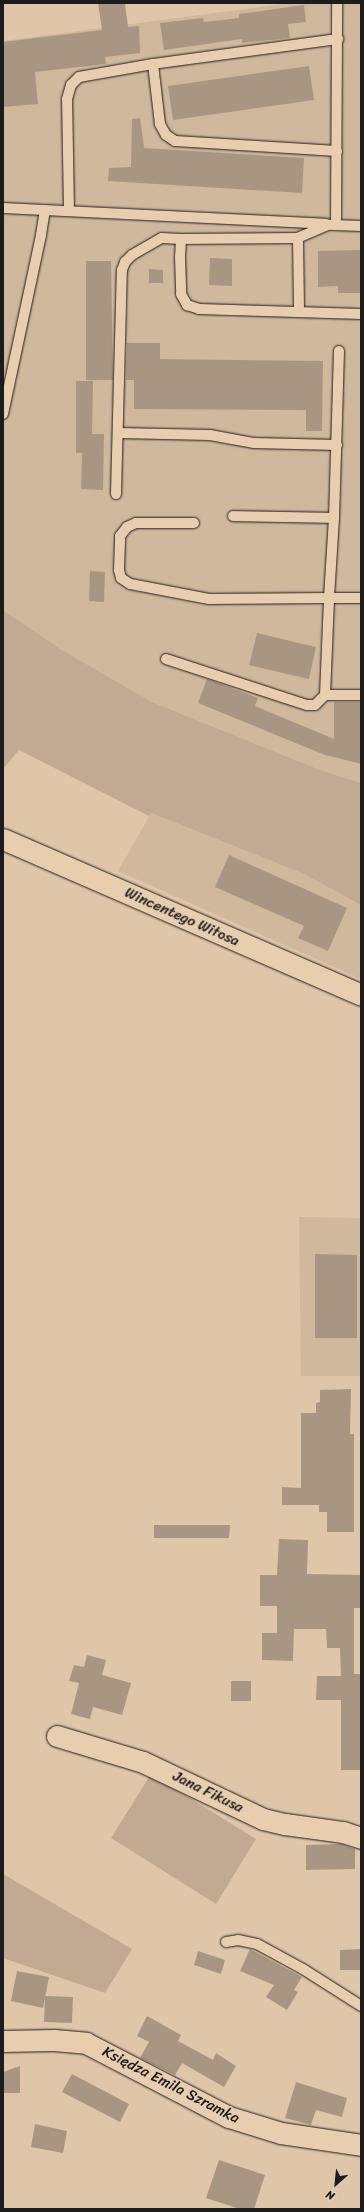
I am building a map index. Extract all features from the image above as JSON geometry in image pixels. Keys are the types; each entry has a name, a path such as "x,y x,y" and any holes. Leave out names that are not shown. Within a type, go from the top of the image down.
{"street":[{"name":"Wincentego Witosa","path":"3,839 361,996"},
{"name":"Jana Fikusa","path":"57,1736 143,1762 263,1818 285,1824 343,1832 361,1838"},
{"name":"Księdza Emila Szramka","path":"3,2041 54,2040 86,2043 229,2117 281,2133 361,2145"}],"lane":[{"path":"332,225 337,152 337,3"},
{"path":"69,211 67,99 71,85 79,77 153,64 338,39"},
{"path":"153,64 160,124 166,135 175,141 337,152"},
{"path":"3,208 361,226"},
{"path":"3,414 45,210"},
{"path":"116,494 119,433 122,270 125,262 132,255 162,238 298,238 332,225"},
{"path":"298,238 299,312"},
{"path":"181,239 181,294 187,305 199,309 361,314"},
{"path":"325,695 337,445 339,351"},
{"path":"119,433 210,435 254,443 337,445"},
{"path":"233,516 334,518"},
{"path":"194,523 136,523 127,527 120,536 119,570 121,578 130,584 210,599 361,598"},
{"path":"166,659 307,705 314,705 325,695 361,695"},
{"path":"226,1942 238,1940 257,1944 303,1969 361,2006"}],"shaded area":[{"path":"290,3 361,3 361,783 320,770 152,702 62,650 3,610 3,41"},
{"path":"3,610 62,650 152,702 320,770 361,783 361,905 304,874 151,813 149,816 19,750 3,769"},
{"path":"151,813 304,874 361,905 361,979 118,871"},
{"path":"299,1217 361,1218 361,1376 301,1376"},
{"path":"151,1774 256,1839 216,1904 111,1838"},
{"path":"3,1874 132,1949 105,1993 3,1958"}],"building":[{"path":"98,3 125,3 128,27 139,26 140,53 105,57 106,64 35,72 38,104 3,107 3,42 102,30"},
{"path":"304,5 306,22 288,24 290,38 242,43 242,39 164,50 160,23 203,18 204,22 239,18 239,14"},
{"path":"309,66 314,100 173,120 168,86"},
{"path":"140,118 144,148 304,158 302,193 108,181 109,168 131,167 132,119"},
{"path":"361,250 360,293 338,293 338,286 318,287 318,251"},
{"path":"210,258 232,259 232,286 209,285"},
{"path":"86,261 111,261 113,380 86,380"},
{"path":"149,269 163,270 163,283 149,283"},
{"path":"127,343 160,343 160,359 323,361 322,431 306,431 306,410 134,409 134,380 126,380"},
{"path":"76,381 93,381 92,434 104,434 103,490 81,489 82,453 76,453"},
{"path":"90,571 105,572 104,602 89,601"},
{"path":"257,633 316,647 309,679 249,665"},
{"path":"207,679 258,698 255,706 334,739 334,702 361,702 361,764 325,755 198,703"},
{"path":"229,855 347,908 328,951 298,938 304,926 215,887"},
{"path":"315,1254 357,1255 357,1338 315,1338"},
{"path":"351,1389 350,1434 354,1434 354,1532 327,1532 327,1512 319,1512 319,1505 282,1505 282,1487 301,1488 301,1413 316,1413 316,1403 320,1402 320,1390"},
{"path":"154,1525 230,1525 229,1538 154,1538"},
{"path":"279,1539 308,1540 307,1574 361,1575 361,1608 354,1608 354,1674 361,1674 361,1770 341,1770 341,1700 316,1700 317,1676 341,1676 340,1648 327,1648 326,1629 294,1629 293,1661 262,1660 262,1633 277,1633 277,1606 260,1606 260,1575 277,1575"},
{"path":"87,1655 106,1660 102,1675 131,1683 122,1715 93,1707 90,1719 71,1714 79,1683 69,1681 74,1665 84,1667"},
{"path":"231,1681 251,1681 251,1701 231,1701"},
{"path":"341,1844 355,1849 355,1869 306,1870 306,1845"},
{"path":"250,1949 302,1977 294,1990 298,1992 287,2010 266,1997 274,1985 240,1971"},
{"path":"361,1949 361,1970 340,1970 340,1950"},
{"path":"198,1951 225,1960 221,1974 194,1965"},
{"path":"17,1971 49,1977 43,2008 11,2001"},
{"path":"45,1996 73,1997 72,2023 44,2022"},
{"path":"147,2016 181,2035 178,2041 213,2060 216,2053 236,2066 224,2087 182,2063 175,2075 140,2058 149,2042 137,2036"},
{"path":"20,2066 20,2093 3,2093 3,2072"},
{"path":"72,2074 129,2104 120,2122 62,2092"},
{"path":"296,2082 347,2098 342,2117 316,2110 311,2125 285,2118"},
{"path":"35,2124 67,2131 63,2153 31,2147"},
{"path":"219,2160 265,2175 254,2209 240,2209 206,2198"}]}
